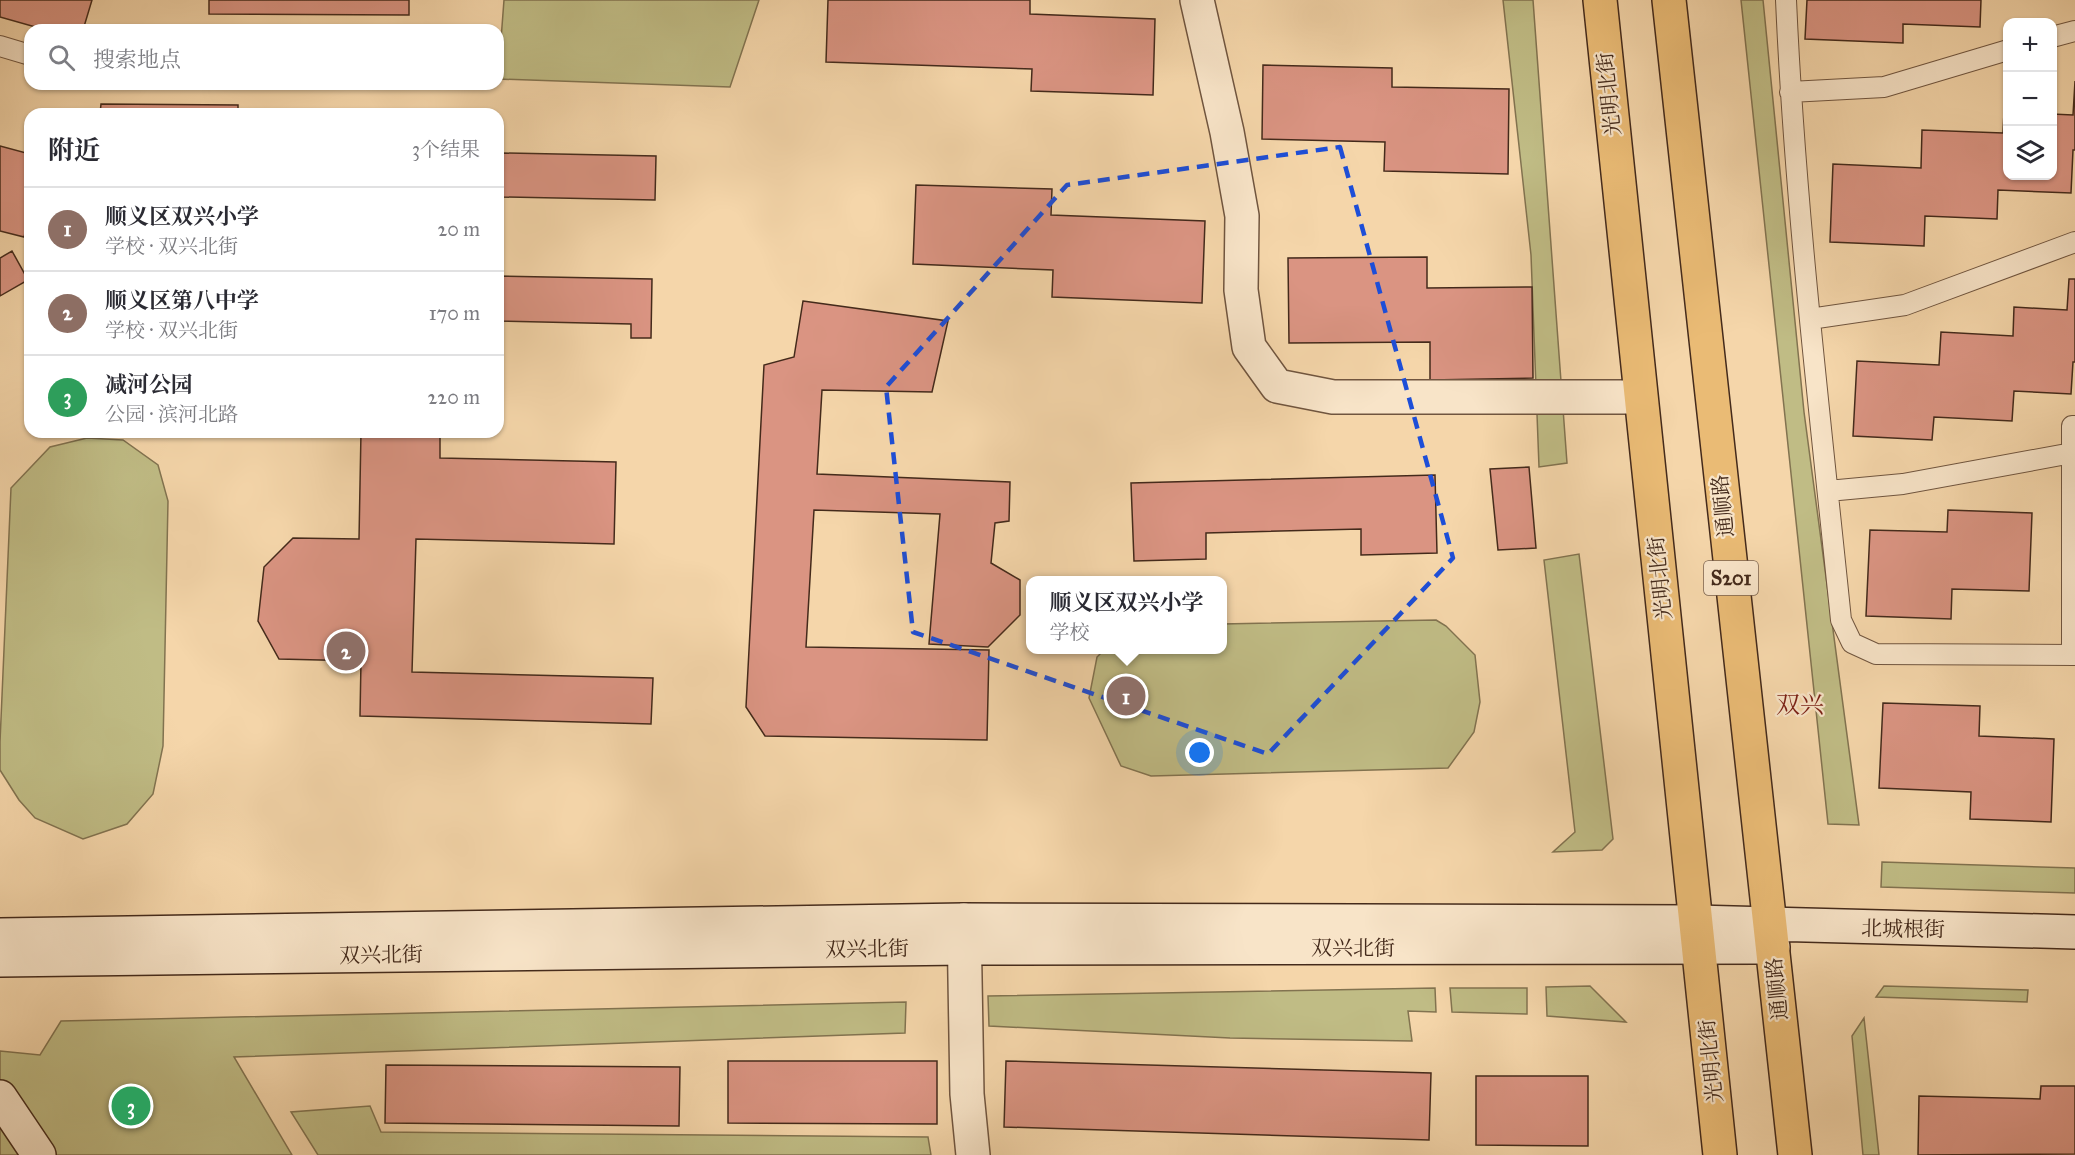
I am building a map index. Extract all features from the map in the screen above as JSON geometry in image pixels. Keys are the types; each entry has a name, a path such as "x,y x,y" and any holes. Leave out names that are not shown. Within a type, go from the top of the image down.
{"main road":[{"name":"光明北街","path":"1600,0 1720,1155"},
{"name":"通顺路","path":"1669,0 1795,1155"}],"street":[{"path":"1197,0 1227,132 1242,216 1241,290 1250,347 1277,386 1333,397 1640,397"},
{"name":"北城根街","path":"1771,936 2075,932"},
{"path":"965,934 967,1094 973,1155"},
{"name":"双兴北街","path":"0,960 965,934"},
{"name":"双兴北街","path":"0,935 1732,935"},
{"name":"北城根街","path":"1732,935 2075,954"},
{"path":"0,1096 39,1155"}],"lane":[{"path":"1786,0 1790,92 1810,319 1841,620 1852,642 1876,654 2074,655 2072,426 2075,426"},
{"path":"2057,36 2075,31"},
{"path":"0,46 24,53"},
{"path":"1790,92 1884,87 2003,52"},
{"path":"1810,319 1905,305 2075,242"},
{"path":"1828,491 1903,484 2072,453"}],"highlighted area":[{"path":"1340,147 1453,558 1268,754 913,632 886,387 1067,185"}],"shaded area":[{"path":"504,0 759,0 730,87 504,79 504,24 502,24"},
{"path":"1503,0 1533,0 1567,463 1539,467 1531,255"},
{"path":"1741,0 1763,0 1804,412 1859,825 1828,824"},
{"path":"87,438 123,440 158,465 168,501 163,746 153,794 127,824 83,839 35,818 19,800 0,770 0,742 11,488 50,447"},
{"path":"1579,554 1613,839 1602,850 1553,852 1575,832 1544,560"},
{"path":"1436,620 1446,626 1475,655 1480,702 1474,732 1448,768 1151,776 1121,766 1089,698 1097,657 1100,654 1227,654 1227,624"},
{"path":"1882,862 2075,868 2075,893 1881,887"},
{"path":"1590,986 1626,1022 1547,1016 1546,987"},
{"path":"1884,986 2028,990 2027,1002 1876,997"},
{"path":"1435,988 1436,1012 1408,1011 1412,1041 1230,1038 989,1026 988,996"},
{"path":"1450,988 1527,988 1527,1014 1452,1012"},
{"path":"906,1002 905,1033 234,1057 292,1155 0,1155 0,1051 40,1055 61,1021"},
{"path":"1864,1018 1879,1155 1863,1155 1852,1036"},
{"path":"370,1106 381,1132 928,1137 931,1155 318,1155 291,1112"}],"building":[{"path":"0,0 92,0 85,24 25,24 0,17"},
{"path":"209,0 409,0 409,15 209,14"},
{"path":"828,0 1030,0 1030,14 1155,19 1153,95 1031,91 1032,69 826,62"},
{"path":"1807,0 1981,0 1980,27 1903,24 1903,43 1805,39"},
{"path":"1263,65 1392,68 1392,87 1509,89 1508,174 1384,171 1385,142 1262,139"},
{"path":"2075,81 2075,150 2073,150 2071,193 1998,190 1997,219 1925,216 1924,246 1830,242 1833,164 1921,168 1922,130 2003,133 2003,180 2057,180 2057,114 2073,115"},
{"path":"101,104 238,105 238,108 101,108"},
{"path":"0,146 24,152 24,237 0,231"},
{"path":"504,153 656,156 655,200 504,197"},
{"path":"916,185 1052,189 1051,215 1205,221 1202,303 1052,297 1053,270 913,264"},
{"path":"12,251 24,273 24,282 0,296 0,258"},
{"path":"1427,257 1427,288 1532,287 1533,378 1430,380 1430,342 1289,343 1288,258"},
{"path":"504,276 652,279 651,338 631,338 631,324 504,321"},
{"path":"2069,279 2075,279 2075,362 2073,362 2071,394 2014,391 2012,421 1934,417 1932,440 1853,436 1857,361 1939,365 1941,332 2013,336 2014,307 2067,310"},
{"path":"803,301 948,321 932,392 822,390 817,474 1010,482 1009,521 995,523 991,563 1020,580 1020,615 988,647 929,644 940,514 814,510 806,647 989,650 987,740 765,736 746,707 764,365 794,357"},
{"path":"361,438 440,438 440,458 616,462 614,544 416,539 412,672 653,678 651,724 360,716 361,661 279,659 258,621 264,567 293,538 359,539"},
{"path":"1529,467 1536,548 1498,550 1490,469"},
{"path":"1435,475 1437,553 1361,555 1361,529 1206,533 1206,559 1134,561 1131,483"},
{"path":"1948,510 2032,513 2029,591 1952,589 1951,619 1866,616 1870,530 1947,532"},
{"path":"1883,703 1980,706 1979,736 2054,739 2051,822 1970,819 1971,792 1879,788"},
{"path":"728,1061 937,1061 937,1124 728,1123"},
{"path":"1006,1061 1431,1073 1429,1140 1004,1127"},
{"path":"386,1065 680,1067 679,1126 385,1123"},
{"path":"1476,1076 1588,1076 1588,1146 1476,1145"},
{"path":"2041,1086 2075,1086 2075,1154 1918,1155 1919,1096 2040,1099"}],"place":[{"name":"顺义区第八中学","path":"346,651"},
{"name":"顺义区双兴小学","path":"1126,696"},
{"name":"减河公园","path":"131,1106"}],"district":[{"name":"双兴","path":"1800,705"}]}
